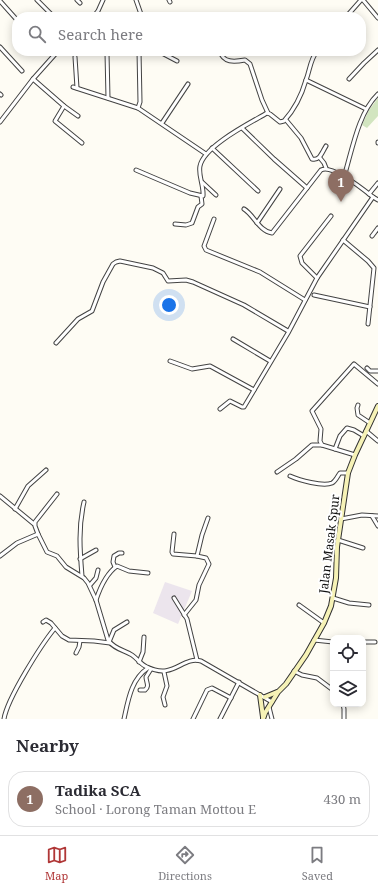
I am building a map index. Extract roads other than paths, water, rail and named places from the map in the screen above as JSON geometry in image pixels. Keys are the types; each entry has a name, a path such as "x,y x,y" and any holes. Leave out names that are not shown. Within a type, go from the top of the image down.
{"street":[{"path":"37,0 49,12"},
{"path":"96,12 103,0"},
{"path":"136,0 140,12"},
{"path":"351,12 362,0 378,18"},
{"path":"0,1 12,14"},
{"path":"0,47 22,71"},
{"path":"350,79 378,50"},
{"path":"0,122 33,79 54,56"},
{"path":"107,56 108,98"},
{"path":"139,56 140,109"},
{"path":"168,56 177,61"},
{"path":"222,56 226,60 238,62 245,60 250,64 268,113 283,123 299,98 314,56"},
{"path":"75,57 77,88"},
{"path":"33,79 78,116"},
{"path":"306,80 366,109"},
{"path":"162,123 188,84"},
{"path":"73,87 140,109 206,154"},
{"path":"344,177 366,109 378,94"},
{"path":"64,106 55,121 82,143"},
{"path":"200,196 203,196 204,194 200,166 206,154 212,148 242,128 268,113"},
{"path":"286,120 301,138 312,159 316,160 320,158 326,146"},
{"path":"242,128 307,188"},
{"path":"212,148 258,191"},
{"path":"320,158 326,168 344,177 378,200"},
{"path":"244,208 257,223 268,232 273,232 321,170 326,168"},
{"path":"136,170 200,196"},
{"path":"202,182 216,195"},
{"path":"368,194 378,183"},
{"path":"257,223 280,189"},
{"path":"175,224 186,225 192,223 198,207 202,204 200,196"},
{"path":"220,409 230,400 244,407 317,278 373,197"},
{"path":"317,278 302,262 300,256 331,216"},
{"path":"214,219 204,246 206,250 260,272 305,300"},
{"path":"372,236 378,228"},
{"path":"343,240 374,268 368,324"},
{"path":"56,343 78,319 92,311 103,282 112,264 116,262 126,262 153,268 163,273 168,281 189,281 244,304 288,331"},
{"path":"314,295 370,307"},
{"path":"233,339 270,361"},
{"path":"170,361 192,369 208,366 219,370 254,390"},
{"path":"322,445 320,441 321,429 313,409 351,366 354,364 356,365 378,384"},
{"path":"367,368 370,371 378,371"},
{"path":"358,405 358,415 370,423"},
{"name":"Jalan Masak Spur","path":"263,719 278,692 294,671 314,640 324,623 331,606 336,578 338,540 348,474 355,454 378,406"},
{"path":"335,449 340,436 347,428 364,436"},
{"path":"366,431 378,441"},
{"path":"277,472 296,459 312,445 322,445 355,454"},
{"path":"15,509 28,486 46,470"},
{"path":"290,476 301,481 328,483 334,481 340,472 348,474"},
{"path":"34,524 57,494"},
{"path":"0,496 34,524 47,552 57,556 66,567 82,576 90,586 110,643"},
{"path":"82,576 79,544 84,502"},
{"path":"341,519 362,515 378,516"},
{"path":"372,516 378,526"},
{"path":"197,556 208,518"},
{"path":"0,556 20,541 38,534"},
{"path":"174,534 173,554 206,558 209,564 199,585 196,600 184,615"},
{"path":"338,540 362,548"},
{"path":"80,559 96,550"},
{"path":"115,567 112,562 114,556 122,553"},
{"path":"115,567 119,566 129,571 148,573"},
{"path":"96,600 103,583 115,567"},
{"path":"90,586 96,578 98,570"},
{"path":"174,598 189,626 197,660"},
{"path":"333,598 349,603 369,605"},
{"path":"299,605 324,623"},
{"path":"43,622 46,620 48,621 66,639 110,643 131,655 149,669 164,672 197,660 203,662 272,702"},
{"path":"110,643 114,630 127,622"},
{"path":"4,719 5,710 13,694 55,628"},
{"path":"139,662 143,652 144,637"},
{"path":"314,640 330,642"},
{"path":"76,653 80,641"},
{"path":"366,642 375,642"},
{"path":"140,690 146,690 147,688 148,684 146,677 149,669"},
{"path":"124,719 132,687 143,671 149,669"},
{"path":"294,671 317,678 330,688"},
{"path":"164,672 167,686 163,697 165,705"},
{"path":"220,719 239,682"},
{"path":"193,719 207,690 210,689 231,698"},
{"path":"262,696 278,692"},
{"path":"262,696 263,719"},
{"path":"269,707 272,719"},
{"path":"344,707 344,719"}],"place":[{"name":"Tadika SCA","path":"341,202"}]}
